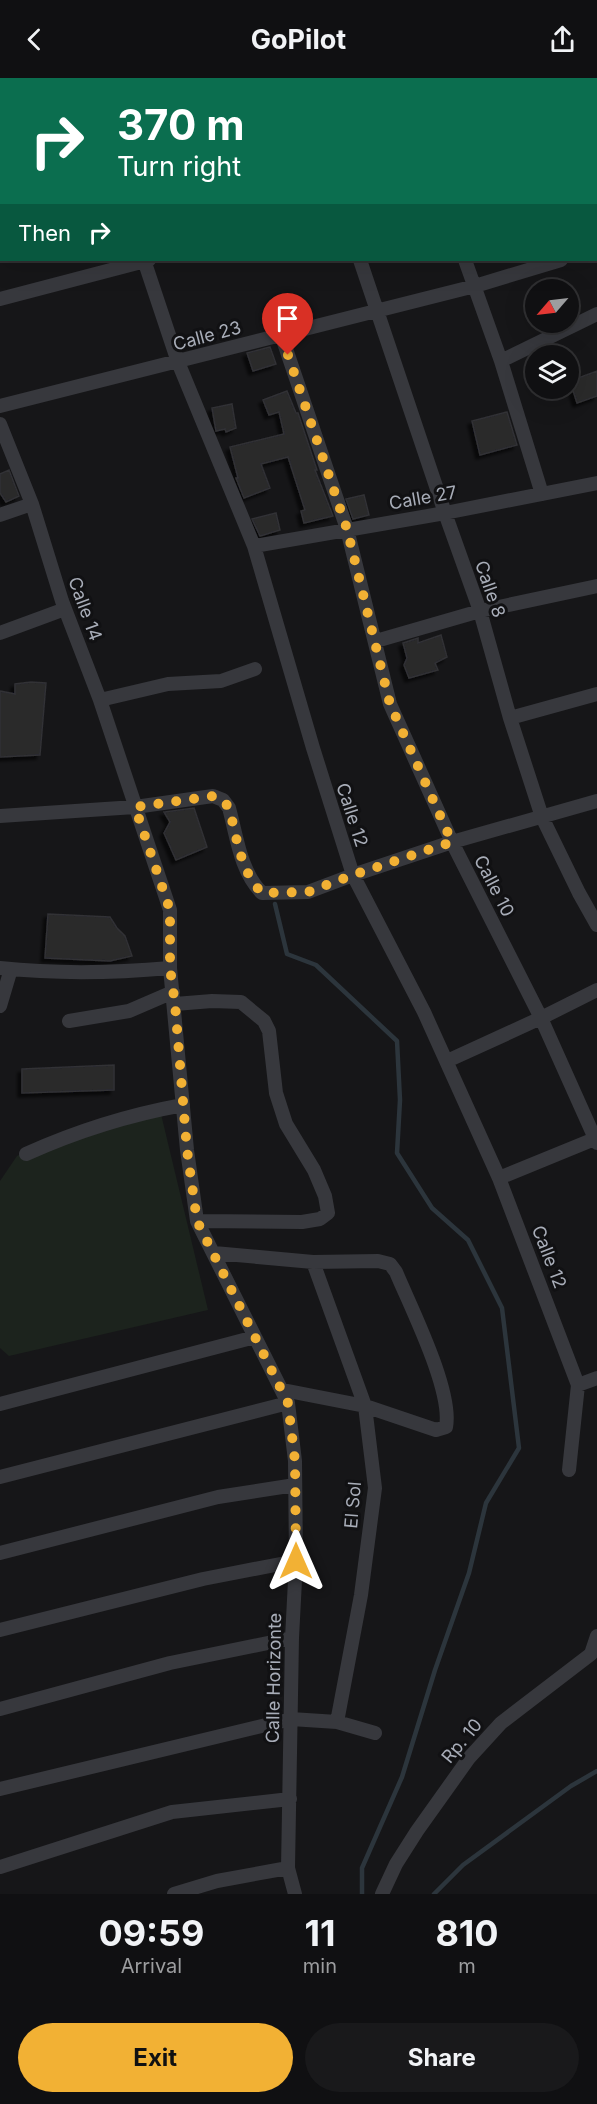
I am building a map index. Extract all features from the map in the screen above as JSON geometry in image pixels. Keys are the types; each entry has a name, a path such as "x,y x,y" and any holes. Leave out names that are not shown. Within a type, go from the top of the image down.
{"street":[{"path":"0,299 141,261"},
{"name":"Calle 12","path":"145,261 178,362 254,546 312,748 353,875 447,1060 499,1178 578,1385 569,1470"},
{"name":"Calle 8","path":"360,261 444,513 480,611 510,718 542,817 595,918"},
{"path":"465,261 501,361 542,494"},
{"name":"Calle 23","path":"0,405 475,286 558,261"},
{"path":"501,361 594,316 597,331"},
{"name":"Calle 10","path":"281,334 347,529 390,704 452,842 541,1018 596,1140"},
{"name":"Calle 14","path":"0,424 32,504 65,609 100,700 135,807"},
{"name":"Calle 27","path":"254,546 444,513 597,483"},
{"path":"0,515 32,504"},
{"path":"376,641 480,611 597,586"},
{"path":"0,633 65,609"},
{"path":"100,700 168,684 221,681 255,669"},
{"path":"510,718 597,694"},
{"path":"0,816 135,807 213,796 223,800 229,808 245,867 253,883 262,893 308,892 452,842 597,801"},
{"name":"Calle Horizonte","path":"135,807 170,910 170,968 187,1150 197,1221 285,1396 295,1461 296,1561 292,1638 288,1868 295,1894"},
{"path":"0,1006 5,968 133,971 170,968"},
{"path":"447,1060 597,990"},
{"path":"69,1021 129,1011 174,998 241,1002 264,1021 269,1031 276,1093 286,1124 314,1170 325,1196 328,1213 320,1219 302,1222 197,1221"},
{"path":"26,1154 60,1139 141,1112 183,1105"},
{"path":"499,1178 596,1140"},
{"path":"0,1477 285,1396 365,1406 436,1430 446,1427 448,1416 437,1370 396,1272 390,1264 378,1261 313,1262 214,1253"},
{"name":"El Sol","path":"313,1262 365,1406 375,1488 361,1595 337,1722"},
{"path":"0,1404 255,1337"},
{"path":"578,1385 597,1378"},
{"path":"0,1552 218,1497 295,1485"},
{"path":"0,1630 203,1579 296,1561"},
{"name":"Rp. 10","path":"382,1894 396,1864 417,1831 469,1758 501,1723 591,1653 597,1636"},
{"path":"0,1708 170,1663 292,1638"},
{"path":"0,1790 291,1719 337,1722 375,1733"},
{"path":"0,1867 172,1812 290,1799"},
{"path":"174,1894 217,1881 288,1868"}],"shaded area":[{"path":"161,1114 208,1310 9,1356 0,1348 0,1181 17,1156 45,1141"}],"building":[{"path":"270,347 276,364 253,371 247,353"},
{"path":"597,371 597,396 577,403 579,378"},
{"path":"287,391 298,413 317,470 315,470 333,516 304,523 301,511 305,510 288,457 261,464 270,488 244,498 236,478 238,478 230,447 284,434 279,412 269,415 263,400"},
{"path":"232,404 236,428 226,432 225,429 216,431 212,408"},
{"path":"507,412 517,445 480,455 472,421"},
{"path":"9,470 19,496 6,502 0,493 0,474"},
{"path":"364,495 369,515 353,519 346,499"},
{"path":"276,513 280,530 260,536 252,519"},
{"path":"441,635 447,657 435,663 438,670 409,678 404,665 407,658 403,643 418,638 418,643"},
{"path":"46,683 40,755 0,757 0,691 15,694 15,684"},
{"path":"194,808 207,847 176,860 164,833 170,822 164,812"},
{"path":"48,914 110,917 125,936 132,956 110,961 45,958"},
{"path":"114,1065 114,1090 22,1093 22,1069"}],"waterway":[{"path":"275,904 287,954 316,965 397,1041 400,1100 397,1153 432,1208 468,1240 502,1308 519,1448 486,1503 469,1573 435,1670 402,1777 362,1868 362,1894"},
{"path":"434,1894 463,1865 571,1786 597,1771"}],"route":[{"path":"288,355 347,529 390,704 452,842 308,892 262,893 253,883 245,867 229,808 223,800 213,796 135,807 170,910 170,968 187,1150 197,1221 288,1403 295,1461 296,1561"}]}
